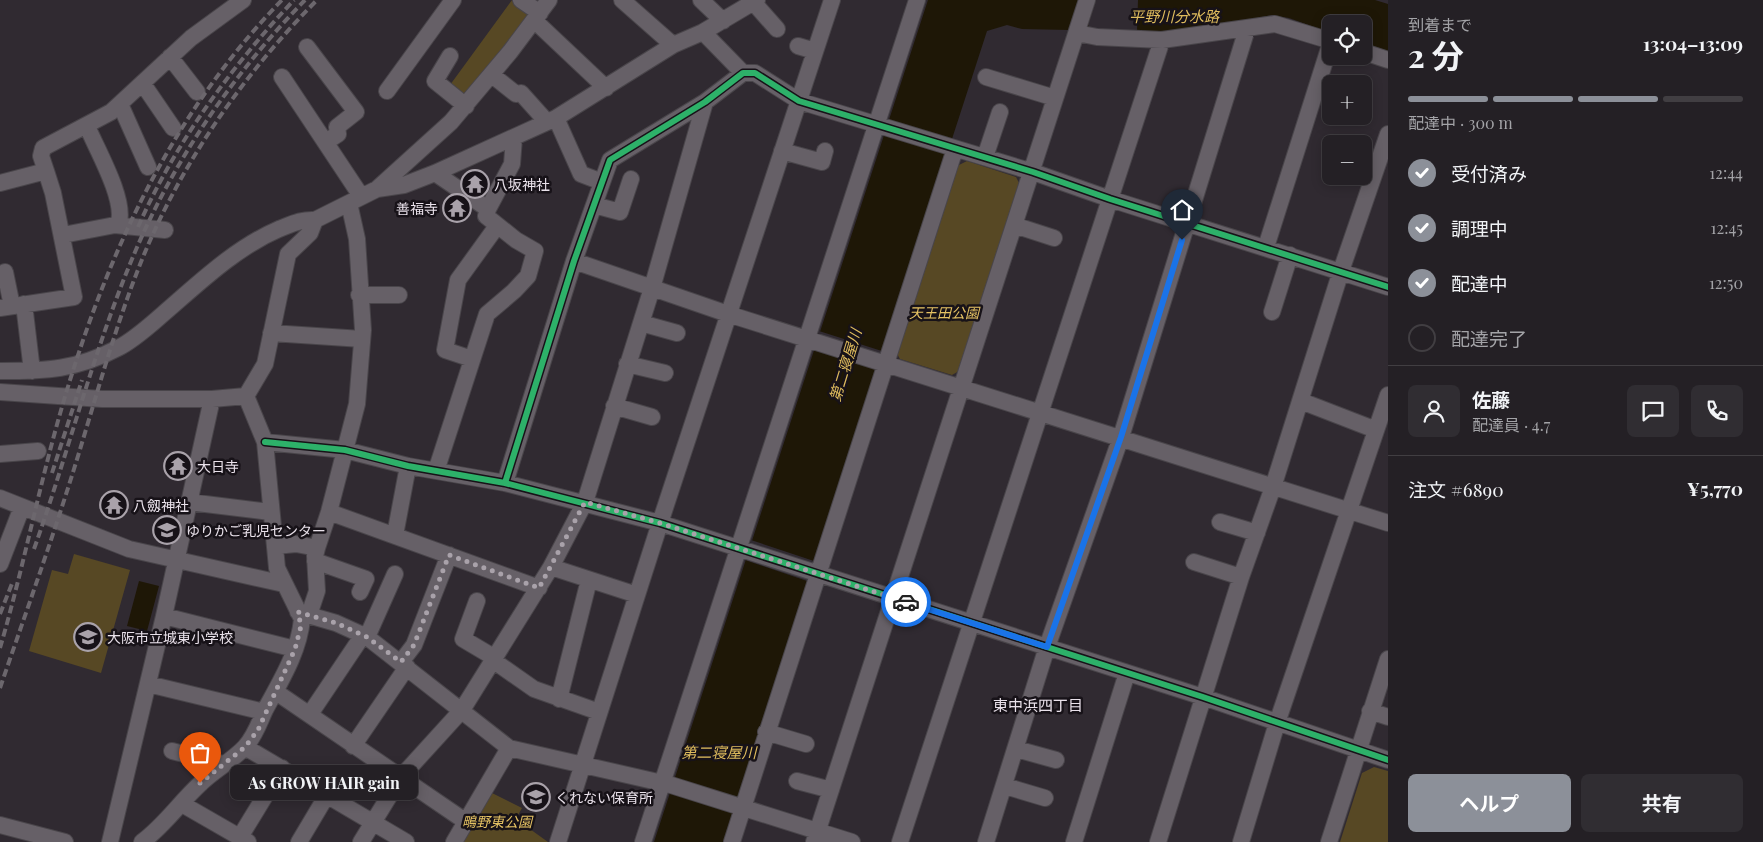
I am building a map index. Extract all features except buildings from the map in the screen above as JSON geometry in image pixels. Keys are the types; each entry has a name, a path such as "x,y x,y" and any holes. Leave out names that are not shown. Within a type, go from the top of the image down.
{"street":[{"path":"12,306 74,297 54,193 41,156 43,148 88,126 120,104 223,7 243,0"},
{"path":"388,91 453,0"},
{"path":"521,0 541,12 606,88"},
{"path":"622,0 673,45"},
{"path":"701,0 723,21"},
{"path":"558,842 728,314 832,0"},
{"path":"642,842 666,784 743,551 880,126 917,0"},
{"path":"815,837 1014,225 1033,172 1087,0"},
{"path":"377,189 404,185 435,173 552,120 673,45 703,32 753,2 777,29"},
{"path":"246,396 212,399 102,398 4,393 7,371 50,371 84,364 120,347 224,263 263,236 304,219 315,220 377,189 466,106 541,12"},
{"path":"1076,33 1097,37 1162,40 1275,24 1322,39"},
{"path":"986,842 1047,647 1121,437 1247,29"},
{"path":"703,32 743,74"},
{"path":"900,842 1162,40"},
{"path":"798,46 815,51"},
{"path":"307,48 356,112 337,127 338,134 326,142"},
{"path":"1372,55 1388,60"},
{"path":"450,56 435,81 466,106"},
{"path":"170,57 197,92"},
{"path":"1266,247 1324,65"},
{"path":"505,483 574,261 610,160 705,102 743,74 755,73 799,101 1033,172 1110,199 1388,286"},
{"path":"492,75 516,94 521,93 552,120 580,174 602,182"},
{"path":"142,842 160,829 200,783 245,747 258,730 264,712 276,692 295,649 304,613 317,591 316,555 357,404 362,340 355,200 326,142 282,77"},
{"path":"986,77 1055,98"},
{"path":"143,84 173,128"},
{"path":"361,842 401,777 462,710 539,588 585,502 652,288 705,102"},
{"path":"120,104 148,167"},
{"path":"985,157 1000,112"},
{"path":"88,126 116,193 121,213 119,222 114,225"},
{"path":"1158,842 1242,576 1301,401 1341,271 1388,134"},
{"path":"436,471 487,314 528,276 535,251 497,226 486,216 488,208 512,164 514,138"},
{"path":"732,842 740,806 766,732 954,148"},
{"path":"782,151 821,163"},
{"path":"0,183 46,171"},
{"path":"435,173 488,208"},
{"path":"594,205 620,212 631,180"},
{"path":"246,396 265,364 288,254 310,233 315,220"},
{"path":"63,235 114,225 165,230"},
{"path":"1014,225 1054,238"},
{"path":"472,359 445,350 456,288 458,280 497,226"},
{"path":"1272,312 1290,254"},
{"path":"574,261 728,314 962,386 1041,413 1388,523"},
{"path":"6,272 12,306 32,372"},
{"path":"359,296 399,295"},
{"path":"641,323 677,333"},
{"path":"271,333 362,340"},
{"path":"627,364 665,373"},
{"path":"1240,842 1277,723 1388,394"},
{"path":"246,396 265,442 270,512 277,568 284,584 304,613 336,623 365,636 509,748 666,784 740,806 815,837 852,842"},
{"path":"110,842 164,616 212,399"},
{"path":"1301,401 1376,430"},
{"path":"614,406 652,417"},
{"path":"265,442 345,450 408,466 505,483 585,502 660,523 1127,673 1388,760"},
{"path":"0,454 38,451"},
{"path":"396,535 408,466"},
{"path":"0,498 15,502 22,507 129,549 284,584"},
{"path":"189,502 270,512"},
{"path":"0,564 22,507"},
{"path":"329,512 539,588"},
{"path":"1220,522 1256,533"},
{"path":"275,546 296,544 366,579 360,592"},
{"path":"353,746 404,665 414,645 449,555"},
{"path":"1194,562 1242,576"},
{"path":"551,567 637,595"},
{"path":"310,714 365,636 395,574"},
{"path":"560,699 589,580"},
{"path":"477,601 463,639 534,689 599,712"},
{"path":"164,616 295,649"},
{"path":"1328,842 1370,711 1386,669"},
{"path":"1074,842 1127,673"},
{"path":"148,684 264,712"},
{"path":"276,692 465,821"},
{"path":"1370,711 1388,717"},
{"path":"766,732 806,744"},
{"path":"245,747 406,842"},
{"path":"454,842 509,748"},
{"path":"1016,749 1056,760"},
{"path":"172,751 224,764"},
{"path":"182,804 244,840 282,768"},
{"path":"797,782 831,790"},
{"path":"1005,786 1045,798"},
{"path":"298,842 327,795"},
{"path":"8,831 65,842"}],"green space":[{"path":"512,0 530,13 531,18 462,97 450,85"},
{"name":"天王田公園","path":"967,161 1016,177 1020,185 959,371 952,375 900,359 896,352 957,166"},
{"path":"74,554 130,570 101,673 29,651 52,570 68,574"},
{"path":"1374,767 1388,771 1388,842 1340,842 1362,773"},
{"name":"鴫野東公園","path":"490,792 522,808 516,819 548,842 463,842"}],"water":[{"name":"第二寝屋川","path":"928,0 1375,0 1388,4 1388,51 1372,46 1372,15 1322,15 1322,30 1289,18 1272,15 1209,27 1165,32 1022,29 1007,25 987,31 724,842 654,842"},
{"path":"139,581 159,586 147,631 127,626"}],"pier":[{"path":"1096,0 1138,0 1137,31 1092,31 1088,25"},
{"path":"819,331 885,352 880,368 815,347"},
{"path":"751,540 817,562 810,582 745,560"}],"railway":[{"path":"0,648 64,400 101,290 124,237 149,186 177,136 208,89 243,43 282,0"},
{"path":"138,227 169,166 206,107 248,52 294,0"},
{"path":"34,549 94,362 120,288 151,217 168,183 208,118 254,57 305,0"},
{"path":"0,688 65,497 124,309 143,257 159,221 196,153 240,88 290,28 317,0"},
{"path":"52,473 82,380"},
{"path":"0,614 13,581"}],"cycle path":[{"path":"505,483 574,261 610,160 705,102 743,73 755,73 799,101 1033,172 1110,199 1388,287"},
{"path":"265,442 345,450 408,466 505,483 660,523 1203,697 1388,760"}],"way so far":[{"path":"200,783 245,747 258,730 264,712 276,692 295,649 302,619 298,612 336,623 367,637 401,662 414,645 416,635 433,599 449,555 539,588 585,502 660,523 738,550 906,602"}],"place":[{"name":"八坂神社","path":"475,184"},
{"name":"善福寺","path":"457,208"},
{"name":"大日寺","path":"178,466"},
{"name":"八劔神社","path":"114,505"},
{"name":"ゆりかご乳児センター","path":"167,530"},
{"name":"大阪市立城東小学校","path":"88,637"},
{"name":"As GROW HAIR gain","path":"200,783"},
{"name":"くれない保育所","path":"536,797"}],"district":[{"name":"東中浜四丁目","path":"1038,705"}],"route":[{"path":"906,602 1047,647 1121,437 1182,240"}],"water label":[{"name":"平野川分水路","path":"1174,16"}]}
